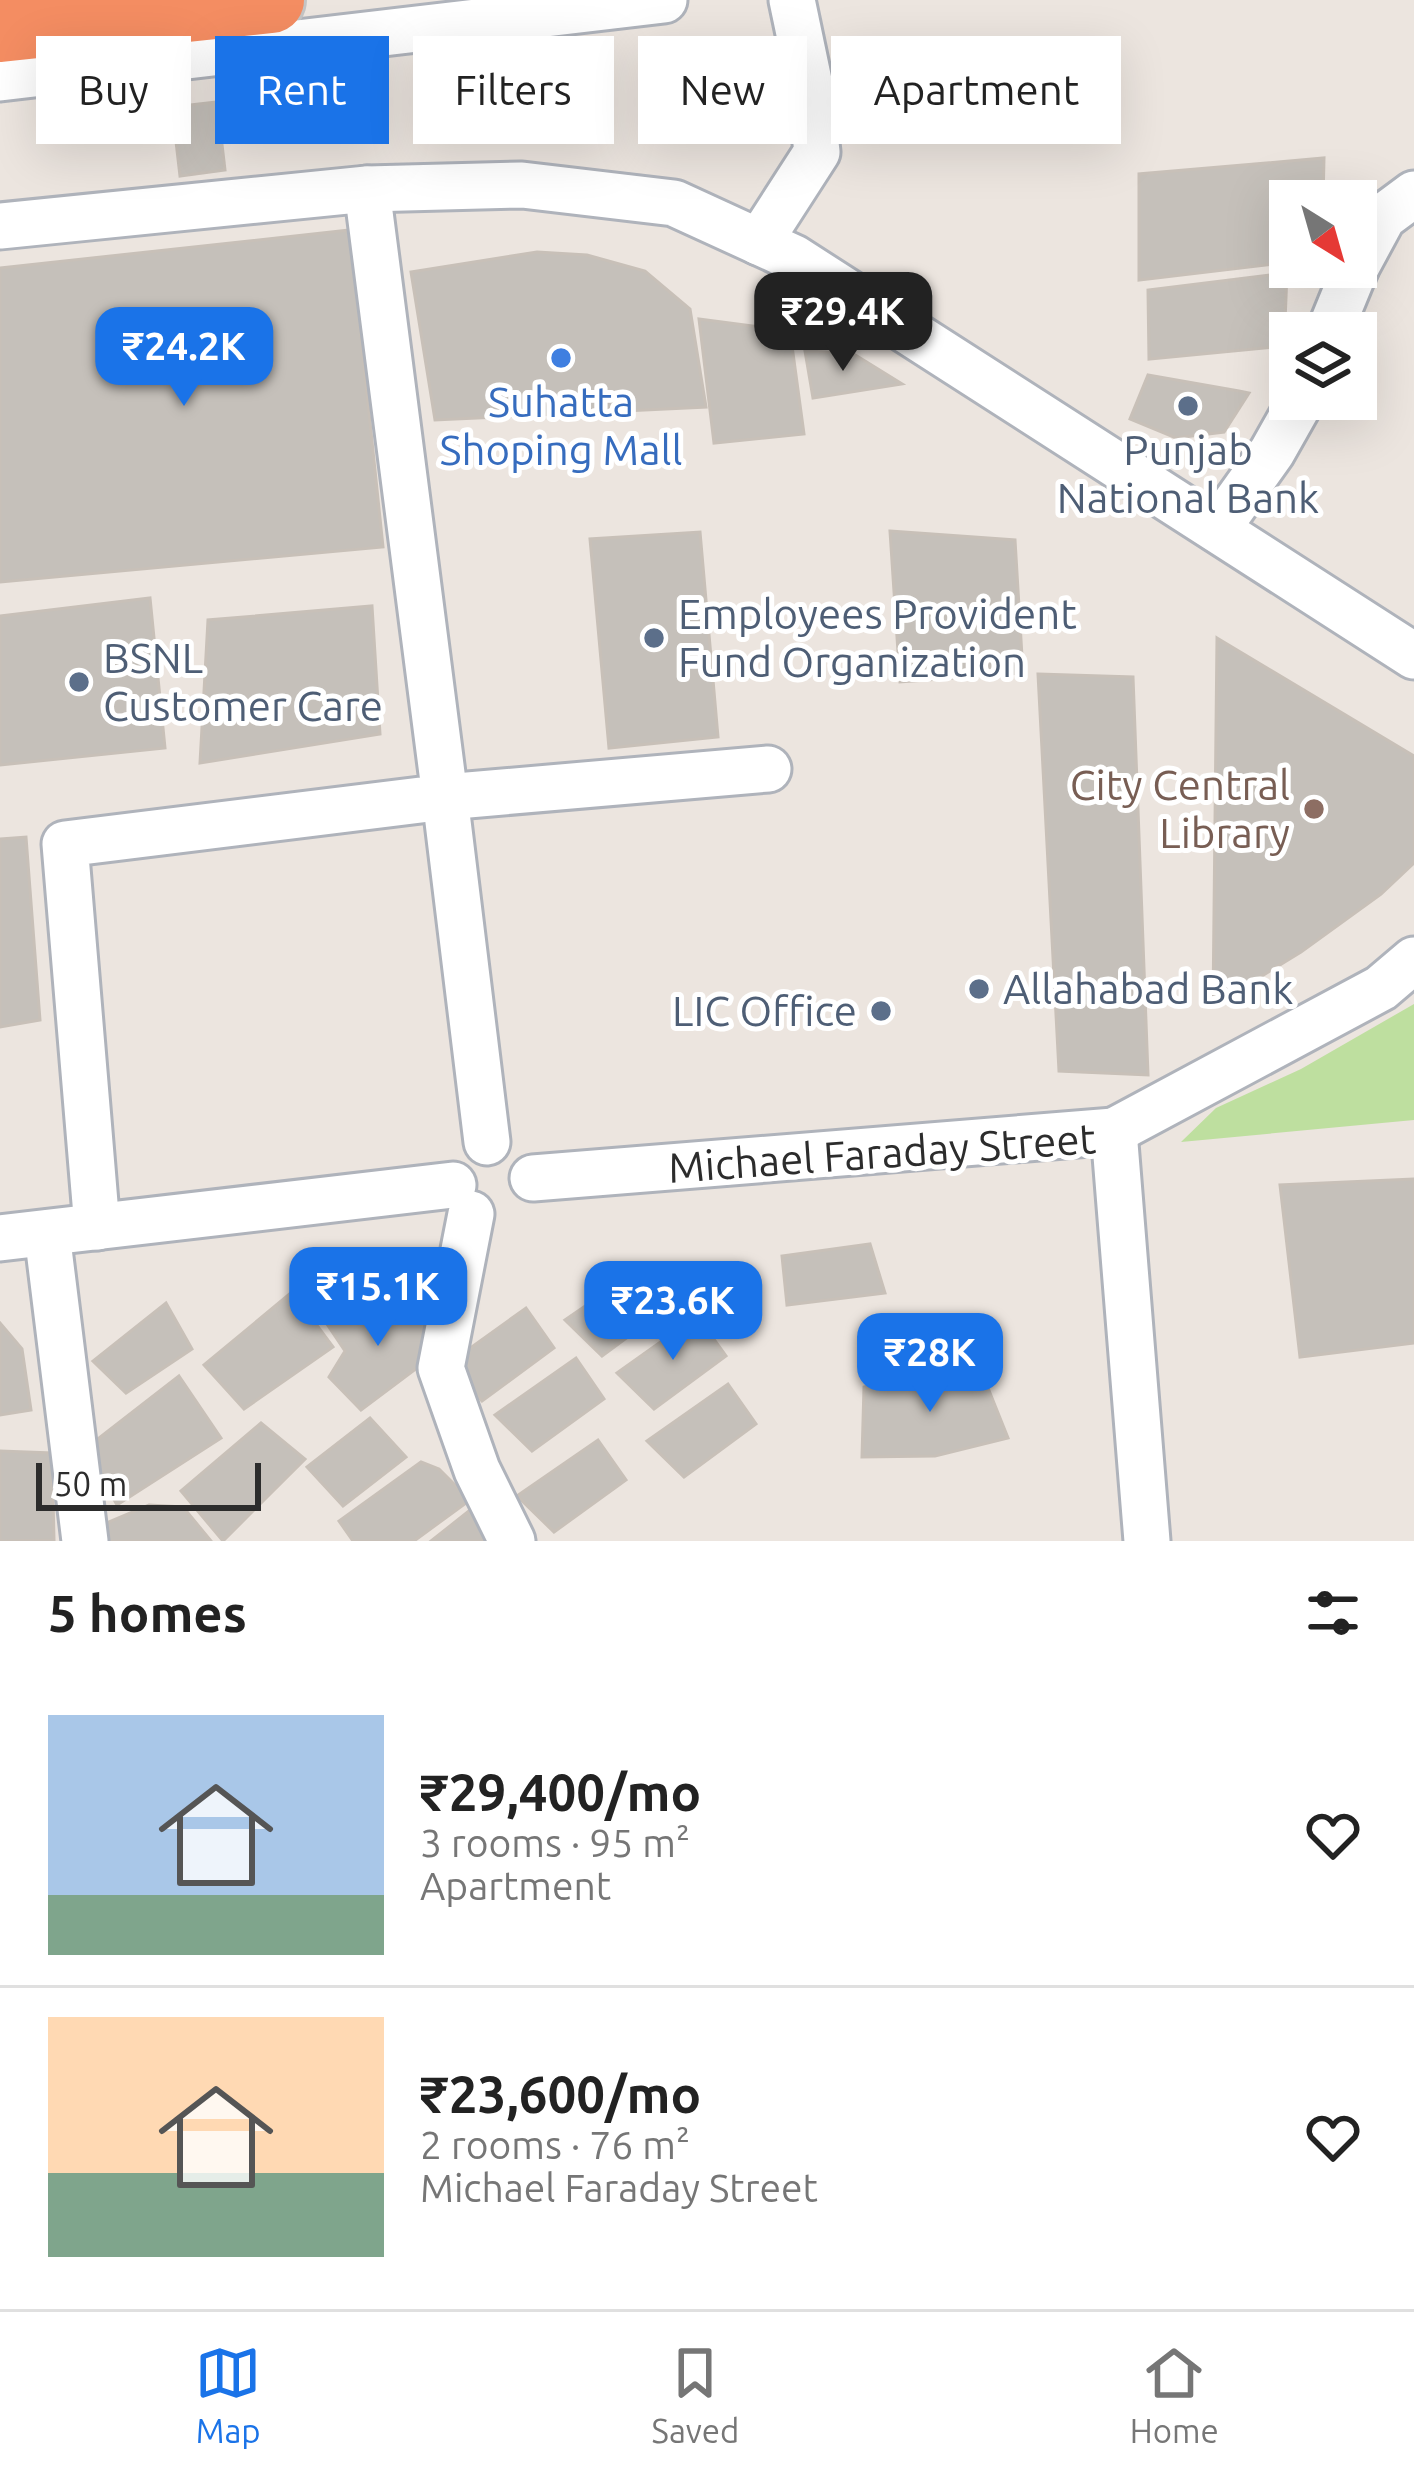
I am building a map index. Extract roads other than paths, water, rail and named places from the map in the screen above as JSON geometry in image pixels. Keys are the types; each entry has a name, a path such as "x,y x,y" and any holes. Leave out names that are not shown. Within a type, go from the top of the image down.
{"highway":[{"path":"0,29 271,0"}],"street":[{"path":"0,77 664,0"},
{"path":"759,242 817,152 809,81 792,0"},
{"path":"0,226 367,189 521,185 674,203 794,259 1414,656"},
{"path":"367,189 487,1142"},
{"path":"1377,228 1383,217 1414,194"},
{"path":"1217,530 1290,420"},
{"path":"97,1227 65,844 445,797 768,769"},
{"path":"1114,1131 1381,988 1414,960"},
{"name":"Michael Faraday Street","path":"533,1178 1114,1131 1147,1541"},
{"path":"0,1238 462,1200 486,1221 514,1215 532,1193 529,1162 518,1150 487,1142 464,1154 454,1173 462,1200 441,1368 477,1470 512,1541"},
{"path":"47,1233 85,1541"}],"place":[{"name":"Suhatta Shoping Mall","path":"561,358"},
{"name":"Punjab National Bank","path":"1188,406"},
{"name":"Employees Provident Fund Organization","path":"654,638"},
{"name":"BSNL Customer Care","path":"79,682"},
{"name":"City Central Library","path":"1314,809"},
{"name":"Allahabad Bank","path":"979,989"},
{"name":"LIC Office","path":"881,1011"}]}
